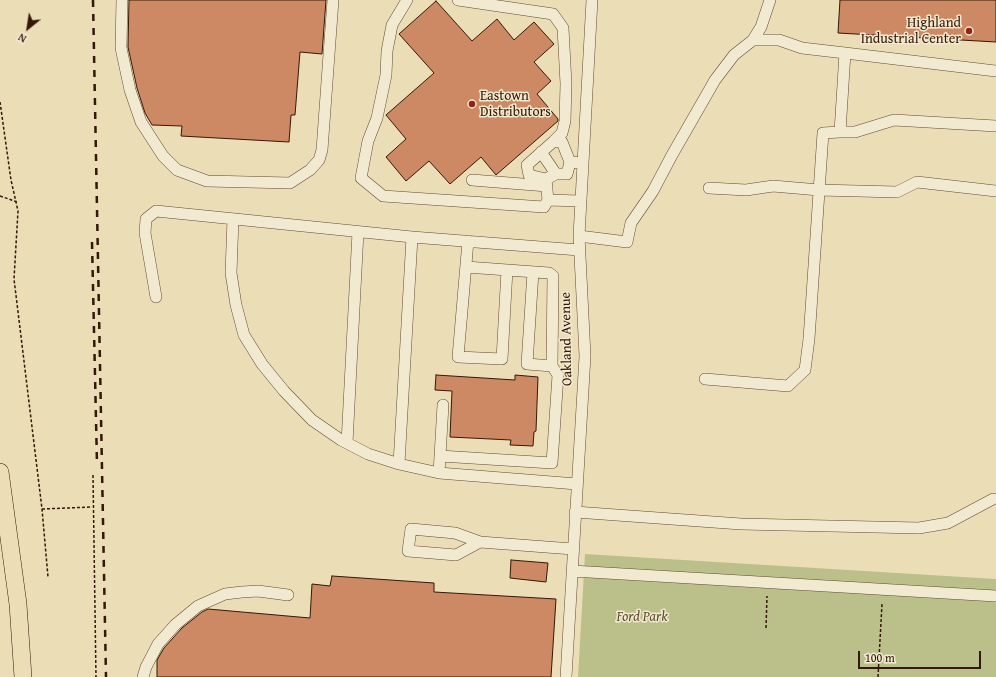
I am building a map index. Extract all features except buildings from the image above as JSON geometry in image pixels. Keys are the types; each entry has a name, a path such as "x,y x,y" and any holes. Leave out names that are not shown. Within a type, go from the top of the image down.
{"highway":[{"path":"0,472 18,604 23,677"}],"street":[{"path":"122,0 121,48 130,90 141,122 163,156 177,170 207,182 290,183 310,170 319,160 322,150 333,0"},
{"path":"407,0 392,25 387,51 386,75 377,118 368,141 361,178 383,196 544,207 548,200 550,180 541,152"},
{"path":"458,0 553,14 563,28 566,84 565,121 562,133 527,165 529,174 550,180"},
{"name":"Oakland Avenue","path":"566,677 585,356 579,236 592,0"},
{"path":"579,236 627,242 631,223 653,191 715,80 734,56 753,40 761,27 770,0"},
{"path":"753,40 779,40 802,48 996,71"},
{"path":"840,132 846,53"},
{"path":"705,380 788,386 805,370 809,339 823,133 855,132 894,120 996,126"},
{"path":"472,180 550,180 567,174 570,162 562,142 554,141"},
{"path":"570,162 582,163"},
{"path":"709,188 746,190 773,186 819,190 897,192 917,182 996,191"},
{"path":"548,200 580,201"},
{"path":"156,297 145,232 146,219 156,212 412,237 579,250"},
{"path":"234,219 231,273 236,305 244,335 262,364 312,420 347,443 368,454 399,464 439,473 577,484"},
{"path":"347,443 358,232"},
{"path":"399,464 412,237"},
{"path":"468,241 458,357 502,359 507,270"},
{"path":"440,456 552,463 558,375 552,366 554,280 549,273 466,267"},
{"path":"533,272 528,364 552,366"},
{"path":"439,473 444,405"},
{"path":"575,512 741,524 919,528 948,522 993,499"},
{"path":"480,542 456,554 408,551 411,529 455,533 480,542 573,549"},
{"path":"572,571 996,596"},
{"path":"143,677 146,667 158,644 175,624 198,606 225,594 258,591 288,595"}],"path":[{"path":"0,102 11,180 18,210 14,279 42,509 48,576"},
{"path":"0,196 16,202"},
{"path":"93,475 96,677"},
{"path":"42,509 93,507"},
{"path":"766,628 767,596"},
{"path":"878,677 882,604"}],"green space":[{"name":"Ford Park","path":"585,554 996,579 996,677 578,677"}],"railway":[{"path":"93,0 106,677"},
{"path":"92,242 97,464"}],"place":[{"name":"Highland Industrial Center","path":"969,31"},
{"name":"Eastown Distributors","path":"472,104"}]}
